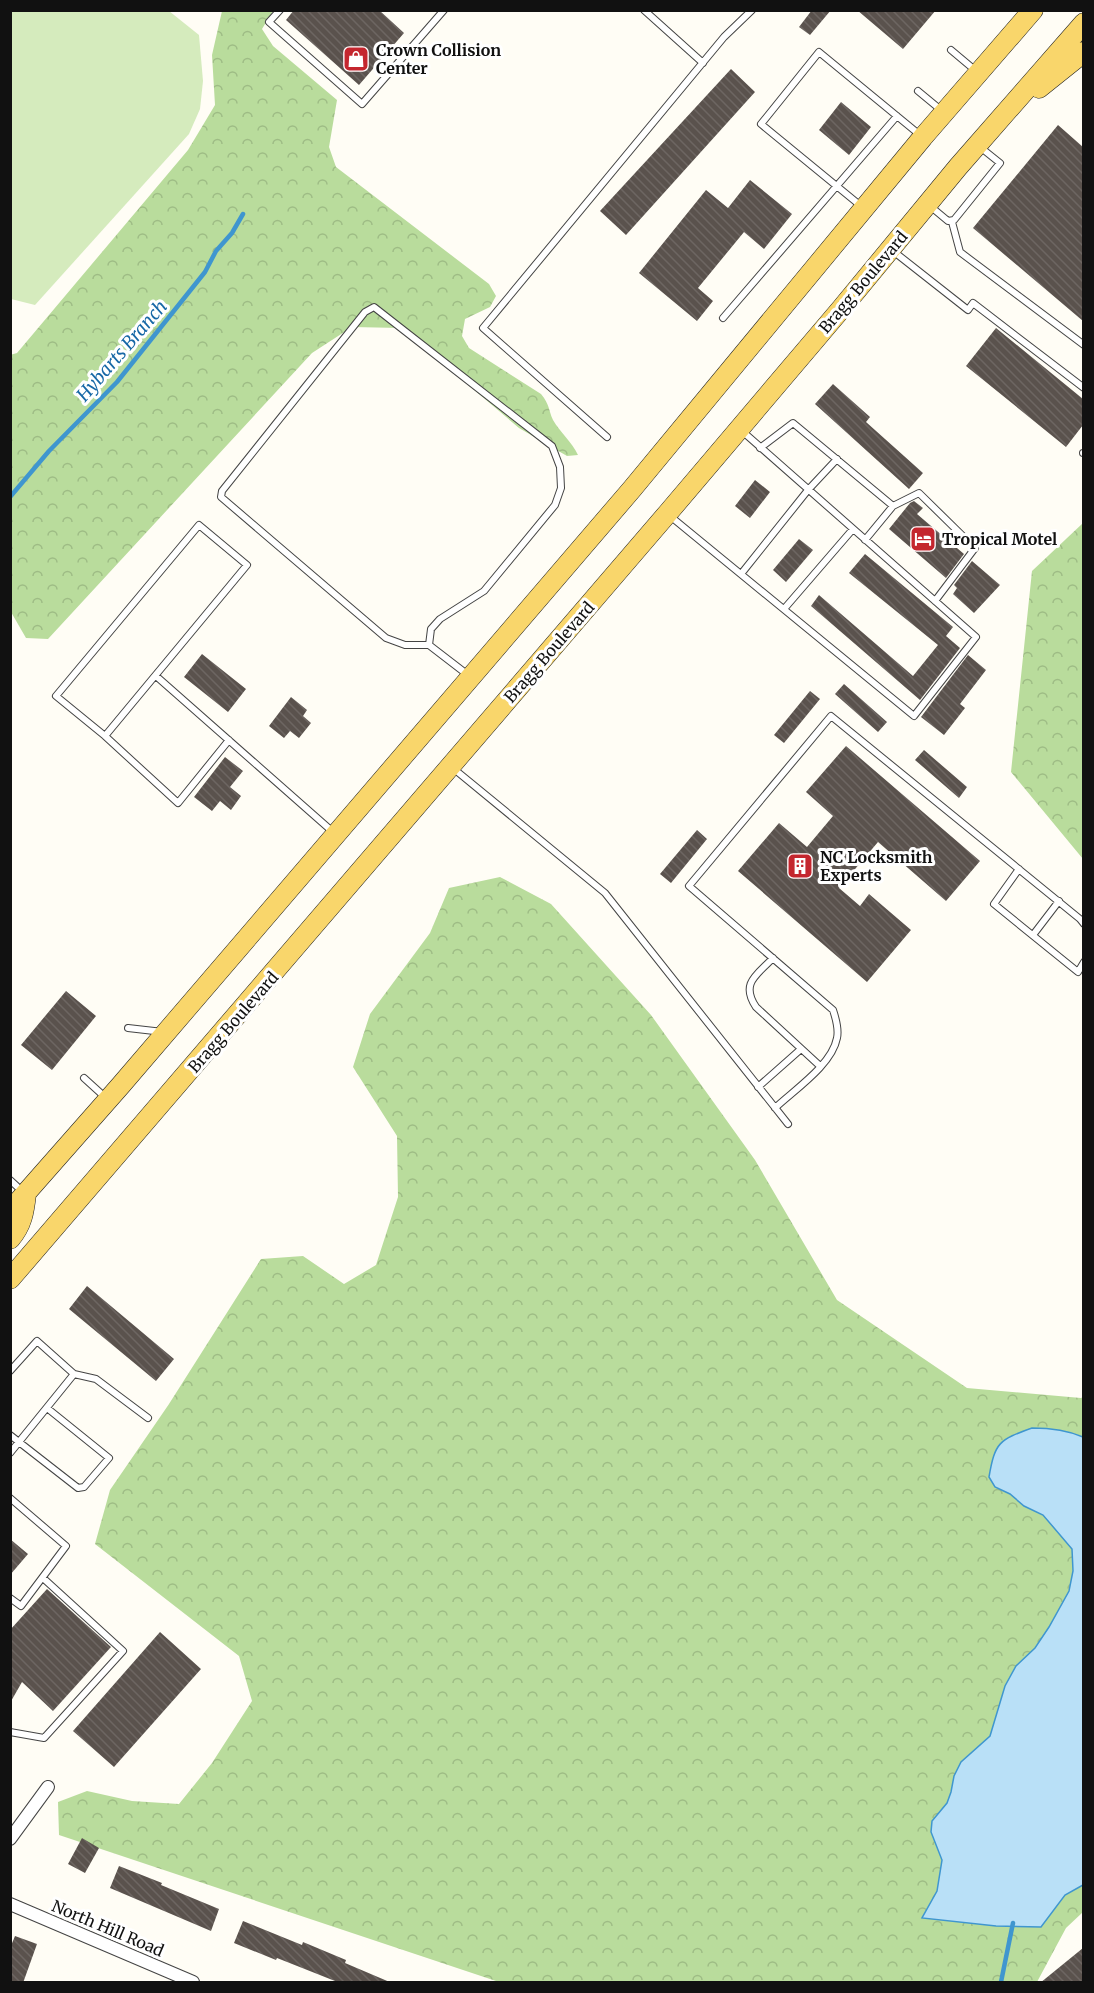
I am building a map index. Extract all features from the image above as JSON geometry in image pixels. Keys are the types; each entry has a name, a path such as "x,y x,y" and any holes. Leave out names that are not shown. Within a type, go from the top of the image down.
{"main road":[{"path":"10,1211 109,1100 632,489 923,137 1033,10"},
{"name":"Bragg Boulevard","path":"10,1279 667,514 977,144 1083,23"},
{"path":"995,124 1083,52"},
{"path":"10,1239 19,1229 26,1194"}],"street":[{"path":"10,1839 48,1786"},
{"name":"North Hill Road","path":"10,1904 193,1983"}],"lane":[{"path":"280,10 269,22 362,104 444,10"},
{"path":"644,10 703,63"},
{"path":"607,437 483,328 724,37 752,10"},
{"path":"951,50 978,74"},
{"path":"864,208 761,124 819,52 923,137"},
{"path":"918,91 944,113"},
{"path":"723,318 897,116"},
{"path":"952,222 1000,163 977,144"},
{"path":"928,204 952,222 960,252 1083,345"},
{"path":"891,249 968,310 973,303 1083,388"},
{"path":"429,645 431,629 440,619 484,591 555,505 561,488 560,467 552,446 374,307 365,312 229,482 222,491 221,497 386,638 405,645 429,645 471,677"},
{"path":"760,448 793,423 893,506"},
{"path":"667,514 914,716 976,637 739,429"},
{"path":"741,574 808,490 837,459"},
{"path":"865,540 893,506 919,493 975,548 935,601"},
{"path":"105,736 247,566 199,525 56,696 105,736 178,803 229,740"},
{"path":"784,609 853,529"},
{"path":"156,676 336,834"},
{"path":"775,1108 829,1058 837,1038 837,1024 833,1010 689,886 831,716 1080,919 1083,924"},
{"path":"451,766 605,893 788,1124"},
{"path":"1019,869 994,904 1078,972 1083,962"},
{"path":"1032,935 1059,902"},
{"path":"773,958 752,980 748,988 749,996 756,1007 820,1066"},
{"path":"128,1028 166,1032"},
{"path":"758,1087 801,1050"},
{"path":"84,1078 109,1100"},
{"path":"10,1180 26,1194"},
{"path":"10,1371 37,1341 74,1374 96,1379 148,1418"},
{"path":"10,1453 74,1374"},
{"path":"10,1435 78,1488 84,1487 109,1458 47,1408"},
{"path":"10,1498 66,1546 21,1606 10,1598"},
{"path":"10,1732 44,1738 123,1651 43,1578"}],"green space":[{"path":"11,10 169,11 199,35 203,81 200,109 189,134 35,305 11,299"},
{"path":"222,11 273,11 262,29 273,46 337,100 329,147 336,167 489,284 496,296 490,307 465,319 462,336 469,348 541,394 553,420 578,455 567,456 519,428 401,328 352,327 312,353 48,639 26,638 11,612 10,355 17,353 188,150 215,105 212,55"},
{"path":"1083,523 1083,859 1011,772 1032,571"},
{"path":"500,877 551,904 651,1015 755,1160 837,1300 967,1388 1083,1397 1083,1912 1066,1928 1037,1982 499,1982 59,1835 58,1802 87,1791 132,1801 179,1804 212,1763 252,1701 239,1656 95,1544 110,1490 169,1404 261,1259 303,1256 344,1284 376,1265 398,1197 397,1136 353,1067 370,1014 430,933 449,888"}],"water":[{"path":"1032,1428 1059,1430 1083,1437 1083,1885 1065,1895 1041,1927 996,1926 922,1918 937,1891 942,1860 931,1832 932,1821 947,1803 954,1776 961,1762 990,1736 1005,1686 1016,1666 1035,1648 1069,1591 1073,1571 1072,1549 1043,1515 995,1487 989,1477 994,1456 1000,1444"}],"building":[{"name":"Crown Collision Center","path":"294,10 379,10 404,33 359,85 286,20"},
{"path":"812,10 831,10 810,35 799,27"},
{"path":"857,10 936,10 903,49"},
{"path":"731,69 755,92 626,235 600,211"},
{"path":"841,102 871,127 849,155 819,130"},
{"path":"1058,125 1083,147 1083,321 973,228"},
{"path":"750,180 792,214 764,249 744,232 698,288 713,301 697,321 639,273 706,190 728,208"},
{"path":"996,328 1083,399 1083,425 1066,447 966,366"},
{"path":"833,384 870,417 866,422 923,473 909,489 815,404"},
{"path":"755,480 770,492 750,518 735,506"},
{"name":"Tropical Motel","path":"914,501 923,508 917,514 964,554 946,578 889,529"},
{"path":"799,539 813,550 786,582 773,570"},
{"path":"865,554 953,627 946,636 960,648 920,700 811,606 819,595 913,676 938,645 849,573"},
{"path":"972,561 1000,585 974,613 953,594 957,588 954,585"},
{"path":"202,654 246,689 228,712 184,677"},
{"path":"968,655 986,670 960,704 965,708 944,735 921,717"},
{"path":"844,684 887,722 878,732 835,694"},
{"path":"810,691 820,699 784,743 774,735"},
{"path":"291,697 307,710 303,716 311,723 299,738 290,731 284,738 269,726"},
{"name":"NC Locksmith Experts","path":"846,746 980,861 946,901 878,842 839,888 860,906 869,894 911,930 867,982 738,871 779,823 807,847 833,816 806,792"},
{"path":"924,750 967,787 959,798 915,760"},
{"path":"225,757 243,771 230,787 241,796 231,810 220,801 212,811 194,797"},
{"path":"697,830 707,839 671,883 660,874"},
{"path":"66,991 96,1016 52,1070 21,1045"},
{"path":"87,1286 174,1359 156,1381 69,1309"},
{"path":"10,1539 28,1554 10,1575"},
{"path":"47,1589 111,1647 53,1711 22,1682 10,1703 10,1630"},
{"path":"160,1632 201,1669 114,1767 73,1731"},
{"path":"82,1838 99,1848 85,1873 68,1864"},
{"path":"119,1866 219,1909 211,1931 110,1888"},
{"path":"243,1921 302,1945 303,1942 392,1983 340,1983 234,1943"},
{"path":"15,1936 37,1944 23,1983 10,1983 10,1948"},
{"path":"1083,1948 1083,1983 1040,1983"}],"waterway":[{"name":"Hybarts Branch","path":"10,497 49,451 117,382 205,272 216,251 232,233 243,214"},
{"path":"1001,1982 1013,1923"}],"place":[{"name":"Crown Collision Center","path":"356,59"},
{"name":"Tropical Motel","path":"923,539"},
{"name":"NC Locksmith Experts","path":"800,866"}]}
